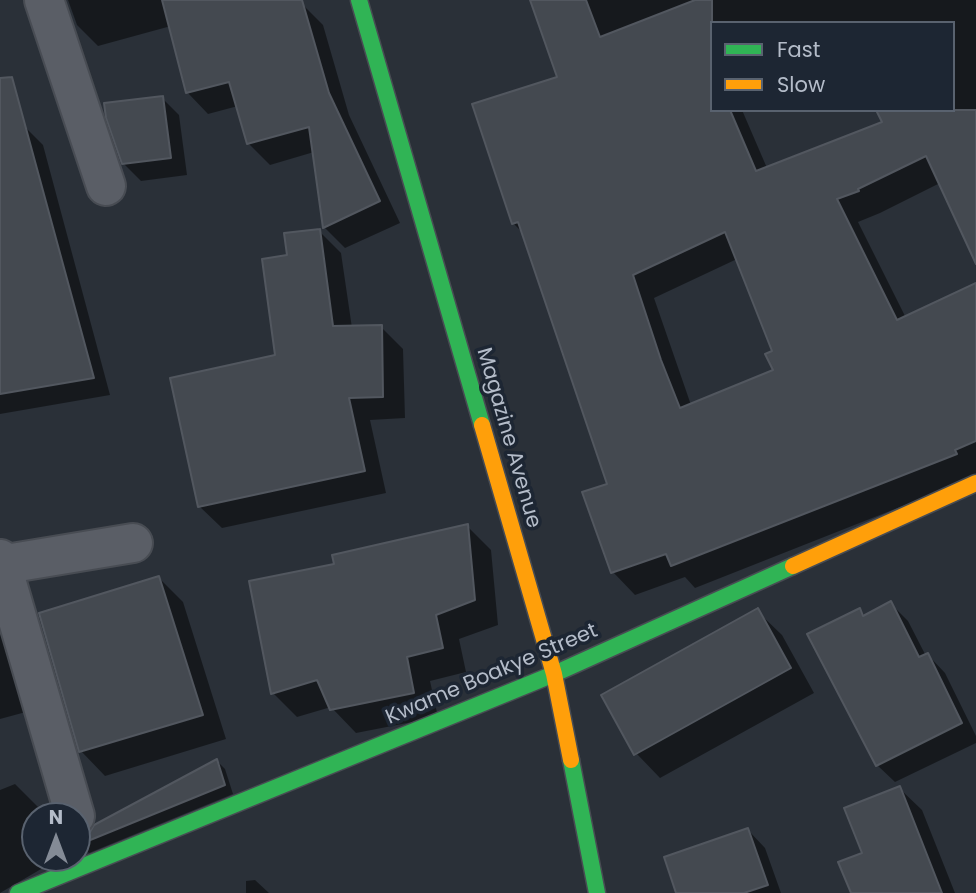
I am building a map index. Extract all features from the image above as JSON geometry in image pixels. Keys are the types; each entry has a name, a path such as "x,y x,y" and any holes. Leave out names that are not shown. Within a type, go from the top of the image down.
{"street":[{"path":"44,0 106,186"},
{"name":"Magazine Avenue","path":"359,0 554,674 597,893"},
{"name":"Kwame Boakye Street","path":"91,863 554,674 976,483"},
{"path":"71,802 1,563 133,543"},
{"name":"Kwame Boakye Street","path":"18,893 69,872"}],"building":[{"path":"162,0 302,0 329,93 380,201 323,228 309,127 247,144 229,82 186,93"},
{"path":"530,0 586,0 600,37 695,0 712,0 710,112 731,112 756,171 882,122 877,112 976,110 976,264 926,156 858,189 859,191 837,199 897,320 976,283 976,441 955,450 957,454 671,566 666,554 611,573 582,492 607,484 518,222 512,224 472,104 557,77","holes":["725,232 772,351 765,354 773,370 680,408 633,275"]},
{"path":"12,77 94,378 0,394 0,78"},
{"path":"163,96 171,158 122,164 106,118 104,103"},
{"path":"320,229 333,326 382,325 383,397 349,398 365,471 198,507 170,378 275,355 262,259 287,255 284,233"},
{"path":"468,524 475,600 436,615 443,648 407,657 414,693 330,710 317,680 271,694 249,581 334,564 332,555"},
{"path":"159,576 203,715 79,752 39,613"},
{"path":"891,601 919,657 928,653 962,723 876,766 807,634 860,608 863,616"},
{"path":"758,608 791,668 634,755 601,695"},
{"path":"217,759 225,785 91,840 94,825"},
{"path":"900,786 942,893 851,893 838,862 862,853 844,808"},
{"path":"748,828 768,885 744,893 676,893 664,857"}],"traffic: fast":[{"path":"359,0 482,425"},
{"path":"18,893 554,674 793,566"},
{"path":"571,760 597,893"}],"traffic: slow":[{"path":"482,425 554,674 571,760"},
{"path":"793,566 976,483"}]}
